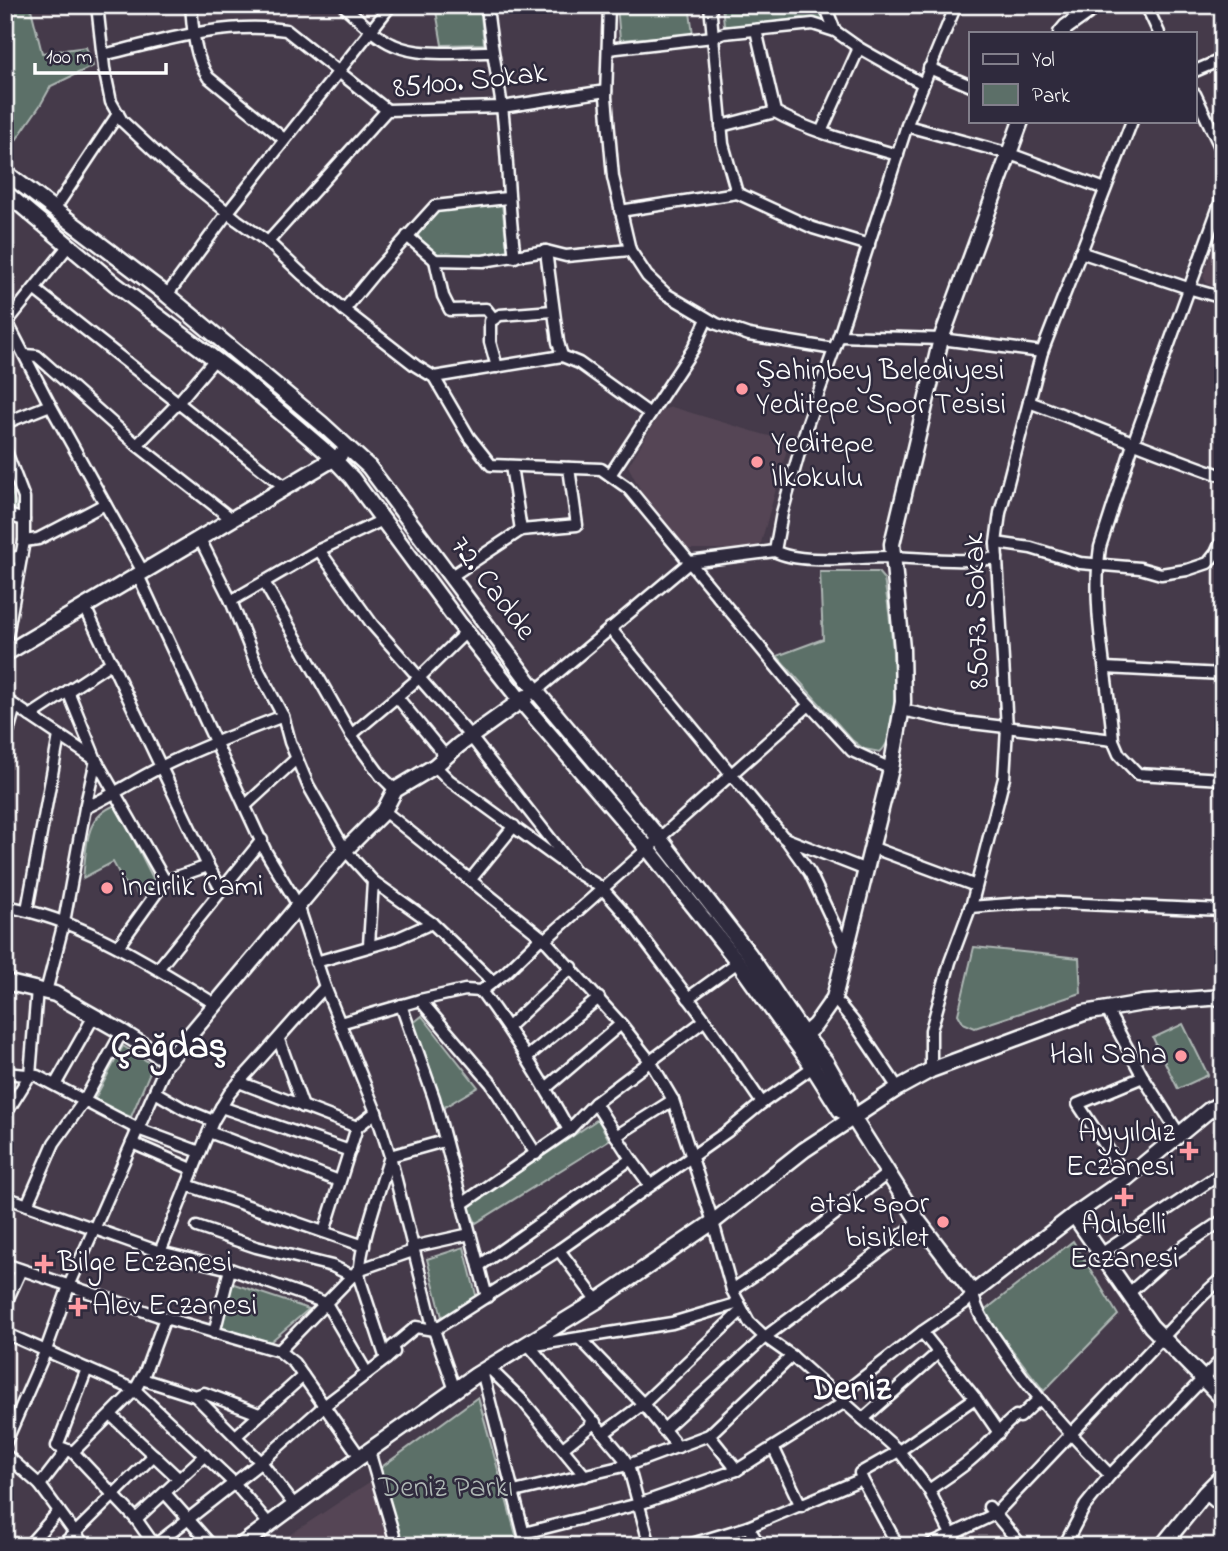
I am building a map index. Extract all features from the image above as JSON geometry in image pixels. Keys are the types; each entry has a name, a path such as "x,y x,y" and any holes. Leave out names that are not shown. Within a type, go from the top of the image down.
{"main road":[{"path":"1062,32 1097,5"},
{"path":"804,1035 835,998 891,769 902,710 902,649 891,544 941,339 1021,122"},
{"name":"72. Cadde","path":"5,172 167,295 369,467 536,691 660,839 749,954 804,1035 826,1062 847,1099 852,1116"},
{"path":"5,192 115,284 240,378 334,459 352,478 520,700 648,849 738,962 813,1067 840,1110 852,1116 919,1222 973,1293 1127,1178 1223,1101"},
{"path":"5,654 350,449"},
{"path":"5,982 55,994 168,1061 345,850 384,811 395,790 441,761 520,700 536,691"},
{"path":"240,1546 485,1369 597,1301 713,1222 852,1116 898,1088 931,1070 1084,1013 1143,1003 1223,997"},
{"path":"1074,1215 1151,1326 1223,1399"},
{"path":"1162,1546 1223,1475"}],"street":[{"path":"97,5 111,102 122,121 168,164 268,242 344,310 434,377 469,437 491,466 601,469 628,488 809,705 852,751 891,769"},
{"path":"191,5 201,66 208,77 284,139"},
{"path":"343,5 370,29 394,45 419,52 491,52"},
{"path":"167,295 284,139 391,5"},
{"path":"487,5 491,52 502,107 507,198 515,257"},
{"path":"609,5 606,91 613,177 630,250 648,276 666,294 707,319 749,335 834,349"},
{"path":"710,5 721,126 731,177 737,193"},
{"path":"825,5 835,32"},
{"path":"775,551 782,513 807,425 907,127 956,5"},
{"path":"1146,5 1159,32"},
{"path":"608,49 813,24 835,32 923,84"},
{"path":"103,55 194,34 266,27 285,30 387,110"},
{"path":"756,30 775,112"},
{"path":"821,132 859,48"},
{"path":"1196,71 1223,59"},
{"path":"929,68 969,85"},
{"name":"85100. Sokak","path":"268,242 387,110 502,107 606,91"},
{"path":"1196,96 1223,153"},
{"path":"721,126 775,112 821,132 898,155"},
{"path":"54,210 118,114"},
{"name":"85073. Sokak","path":"931,1070 931,1030 950,962 970,907 1004,778 1007,728 996,543 1000,513 1042,352 1132,122"},
{"path":"907,127 1010,154 1105,189"},
{"path":"620,211 737,193 813,228 869,245"},
{"path":"1223,195 1134,441 1100,547 1098,565 1105,668 1113,740 1119,754 1138,774 1223,779"},
{"path":"344,310 435,206 507,198"},
{"path":"407,236 435,260 443,296 450,310 486,309 494,318"},
{"path":"69,245 6,320 140,573 244,806 266,852 298,905 325,987 376,1112 390,1156 434,1330 456,1390"},
{"path":"435,260 484,261 546,251 566,256 630,250"},
{"path":"546,251 553,311 562,356"},
{"path":"1080,252 1223,298"},
{"path":"34,289 286,488"},
{"path":"497,367 491,342 490,321 500,316 553,311"},
{"path":"610,475 693,349 707,319"},
{"path":"839,336 941,339 1042,352"},
{"path":"25,355 37,356 137,445 233,520"},
{"path":"434,377 562,356 579,363 650,414"},
{"path":"137,445 215,359"},
{"path":"1029,402 1134,441 1156,453 1223,476"},
{"path":"5,423 50,404"},
{"path":"5,449 24,498 23,541 5,647"},
{"path":"511,466 521,530"},
{"path":"450,577 521,530 577,525 569,468"},
{"path":"23,541 38,538 105,504"},
{"path":"5,514 24,520"},
{"path":"231,601 319,550 383,520"},
{"path":"996,543 1031,548 1080,563 1140,568 1161,573 1187,570 1208,563 1219,554 1223,538"},
{"path":"200,540 231,601 259,671 283,716 307,785 345,850 373,881 432,923 493,982"},
{"path":"319,550 372,624 471,737 576,872"},
{"path":"536,691 690,562 775,551 786,557 801,558 892,557 935,561 997,558"},
{"path":"5,560 21,556"},
{"path":"264,582 351,735 372,765 395,790"},
{"path":"85,607 221,889"},
{"path":"610,628 810,873 846,951"},
{"path":"351,735 419,678 466,632"},
{"path":"30,716 112,662"},
{"path":"1105,668 1223,674"},
{"path":"68,691 96,760 165,881"},
{"path":"397,697 441,761 449,780 602,888 626,915 705,1020 762,1103"},
{"path":"5,699 96,760"},
{"path":"340,1023 464,990 481,991 660,839 730,773 809,705"},
{"path":"5,743 15,706"},
{"path":"902,710 955,721 1113,740"},
{"path":"85,808 117,793 124,786 162,766 283,716"},
{"path":"27,910 59,736"},
{"path":"244,806 296,759"},
{"path":"5,1115 30,1075 41,990 64,922 96,760"},
{"path":"384,811 543,938 599,998 650,1061 673,1100 732,1290 749,1322 792,1356 899,1451 929,1490 957,1546"},
{"path":"471,879 514,826"},
{"path":"784,838 866,870"},
{"path":"158,969 261,840"},
{"path":"871,847 976,886"},
{"path":"119,945 165,881 208,866"},
{"path":"369,945 373,881"},
{"path":"970,907 1037,902 1223,910"},
{"path":"5,906 64,922 119,945 215,1004"},
{"path":"316,962 396,939 432,923"},
{"path":"688,998 738,962"},
{"path":"508,1027 572,967"},
{"path":"160,1252 192,1169 221,1107 239,1082 325,987"},
{"path":"481,991 527,1057 569,1130"},
{"path":"527,1057 599,998"},
{"path":"835,998 898,1088"},
{"path":"420,1000 491,1083 536,1154"},
{"path":"401,1005 433,1098 487,1297"},
{"path":"1107,1010 1143,1077 1179,1134"},
{"path":"55,1085 94,1016"},
{"path":"461,1204 569,1130 595,1103 705,1020"},
{"path":"546,1088 621,1024"},
{"path":"27,1205 54,1143 84,1101 122,1032"},
{"path":"279,1040 303,1107"},
{"path":"5,1444 46,1350 69,1286 168,1061"},
{"path":"87,1369 57,1446 70,1451 114,1496 136,1519 154,1546 235,1484 324,1406 386,1359 394,1352 392,1347 416,1326 434,1330 487,1297 559,1250 728,1131 813,1067"},
{"path":"5,1073 30,1075 55,1085 138,1129 200,1152"},
{"path":"1127,1178 1078,1104 1143,1077"},
{"path":"239,1082 357,1127"},
{"path":"155,1092 184,1109 213,1121"},
{"path":"617,1136 673,1100"},
{"path":"595,1103 650,1185"},
{"path":"221,1107 350,1151"},
{"path":"324,1232 357,1127 376,1112"},
{"path":"209,1132 339,1181"},
{"path":"390,1156 444,1141"},
{"path":"132,1143 192,1169"},
{"path":"386,1359 356,1273 390,1156"},
{"path":"479,1266 631,1159"},
{"path":"1101,1254 1223,1172"},
{"path":"732,1290 771,1264 888,1173"},
{"path":"187,1185 364,1246"},
{"path":"5,1197 160,1252 230,1269 326,1303 367,1373"},
{"path":"1128,1294 1174,1253 1223,1220"},
{"path":"663,1430 765,1337 919,1222"},
{"path":"197,1227 256,1247 356,1273"},
{"path":"279,1351 356,1273 412,1249 470,1234"},
{"path":"559,1250 597,1301"},
{"path":"5,1264 165,1318 279,1351 295,1363 324,1406 365,1454 397,1546"},
{"path":"214,1333 230,1269"},
{"path":"5,1305 21,1270"},
{"path":"928,1546 992,1510 1223,1277"},
{"path":"524,1533 639,1504 737,1470 774,1449 841,1399 922,1332 966,1302 973,1293"},
{"path":"973,1293 975,1307 1011,1362 1069,1434 1110,1475"},
{"path":"528,1344 580,1339 672,1323 740,1307"},
{"path":"604,1433 643,1404 740,1307"},
{"path":"40,1485 70,1451 135,1390 142,1379 165,1318"},
{"path":"922,1332 975,1398 999,1433"},
{"path":"5,1333 135,1390 235,1484 269,1524"},
{"path":"580,1339 643,1404 678,1447"},
{"path":"528,1344 596,1422 628,1465 650,1546"},
{"path":"863,1419 939,1353"},
{"path":"514,1492 628,1465 709,1435 792,1356"},
{"path":"1064,1546 1085,1506 1110,1475 1223,1358"},
{"path":"485,1369 523,1401 585,1476"},
{"path":"485,1369 527,1546"},
{"path":"237,1435 303,1376"},
{"path":"142,1379 195,1396 237,1435 295,1506"},
{"path":"195,1396 204,1393 259,1414"},
{"path":"898,1546 860,1473 899,1451 975,1398"},
{"path":"929,1490 974,1457 1006,1423 1016,1416 1020,1418 1038,1400 1042,1401"},
{"path":"111,1415 179,1479"},
{"path":"563,1448 596,1422"},
{"path":"709,1435 737,1470"},
{"path":"774,1449 801,1506"},
{"path":"5,1454 40,1485 85,1546"},
{"path":"61,1546 154,1455"},
{"path":"136,1519 205,1455"},
{"path":"685,1546 748,1527 862,1479"},
{"path":"165,1493 212,1546"},
{"path":"1205,1493 1223,1508"},
{"path":"992,1510 1022,1546"},
{"path":"28,1546 59,1511"},
{"path":"748,1527 760,1546"}],"shaded area":[{"path":"1223,221 1223,288 1207,284 1203,276"},
{"path":"672,407 789,442 761,543 753,549 687,549 642,493 628,466 662,410"},
{"path":"371,1481 391,1546 273,1546"}],"green space":[{"path":"5,5 30,5 42,53 86,47 93,66 51,86 7,153"},
{"path":"435,5 480,5 484,44 442,45"},
{"path":"617,5 689,5 693,34 620,40"},
{"path":"722,5 820,5 825,21 820,23 802,18 727,28 724,25"},
{"path":"502,204 508,254 447,262 424,249 417,233 435,211"},
{"path":"5,469 17,508 5,510"},
{"path":"820,572 878,572 884,579 890,617 894,697 888,740 880,752 864,749 852,740 777,656 823,639"},
{"path":"116,805 155,882 155,887 137,895 134,883 126,886 113,862 83,878 86,845 92,825 105,810"},
{"path":"974,947 1079,958 1081,993 975,1028 963,1023 958,1014"},
{"path":"422,1016 478,1087 441,1109 412,1024"},
{"name":"Halı Saha","path":"1183,1024 1208,1075 1178,1089 1153,1038"},
{"path":"123,1046 153,1065 131,1117 93,1102"},
{"path":"598,1119 609,1140 476,1223 468,1207"},
{"path":"1073,1241 1118,1315 1044,1391 983,1312"},
{"path":"464,1247 477,1299 442,1317 427,1259"},
{"path":"231,1283 309,1309 270,1342 219,1329"},
{"name":"Deniz Parkı","path":"478,1397 519,1546 402,1546 379,1469"}],"place":[{"name":"Şahinbey Belediyesi Yeditepe Spor Tesisi","path":"742,389"},
{"name":"Yeditepe İlkokulu","path":"757,462"},
{"name":"İncirlik Cami","path":"107,888"},
{"name":"Halı Saha","path":"1181,1056"},
{"name":"Ayyıldız Eczanesi","path":"1189,1151"},
{"name":"Adıbelli Eczanesi","path":"1124,1197"},
{"name":"atak spor bisiklet","path":"943,1222"},
{"name":"Bilge Eczanesi","path":"44,1264"},
{"name":"Alev Eczanesi","path":"78,1307"}],"district":[{"name":"Çağdaş","path":"169,1048"},
{"name":"Deniz","path":"849,1390"}]}
